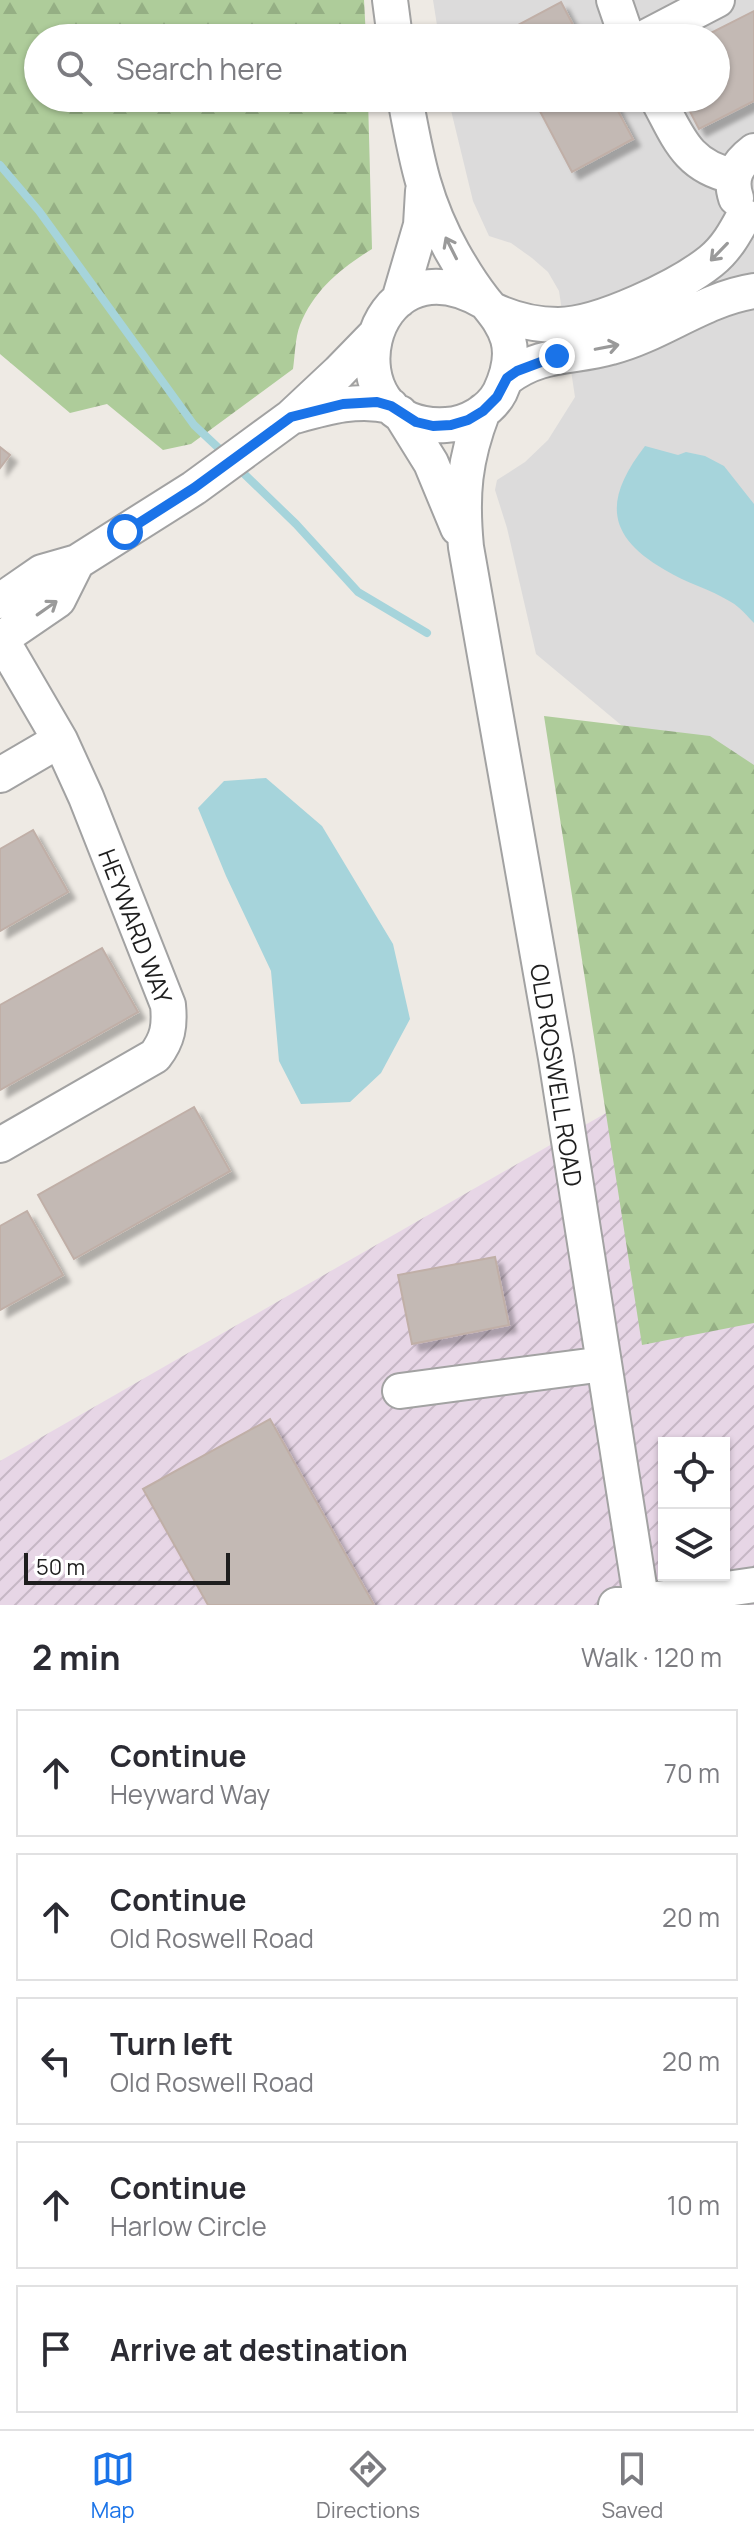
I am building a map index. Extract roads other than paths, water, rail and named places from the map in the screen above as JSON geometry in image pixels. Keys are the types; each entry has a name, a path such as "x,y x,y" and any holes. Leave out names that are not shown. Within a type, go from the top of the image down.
{"street":[{"path":"390,0 393,24"},
{"path":"614,0 622,24"},
{"path":"671,24 717,0"},
{"path":"408,112 423,190 450,249 503,324 509,342 507,378"},
{"path":"0,601 42,572 77,562 194,488 291,417 374,336 383,316 399,300 420,289 443,286 465,291 516,320 560,325 612,312 684,279 724,249 749,225 733,190 743,164 705,168 692,158 665,112"},
{"path":"399,300 421,225 423,190"},
{"path":"684,279 702,309"},
{"path":"507,378 546,358 608,349 628,342 702,309 754,291"},
{"name":"OLD ROSWELL ROAD","path":"374,336 372,373 380,391 431,463 466,547"},
{"name":"OLD ROSWELL ROAD","path":"507,378 497,397 483,411 464,470 462,507 466,547 556,1058 604,1364 633,1603"},
{"path":"291,417 353,402 377,402 416,422 442,425 468,420 483,411"},
{"name":"HEYWARD WAY","path":"0,1145 155,1056 166,1041 170,1024 168,1005 86,797 60,740 0,638 58,600 77,562"},
{"path":"0,775 60,740"},
{"path":"400,1391 604,1364"},
{"path":"633,1603 754,1585"}],"water":[{"path":"645,446 678,455 686,452 705,456 724,466 754,504 754,623 731,602 673,575 645,557 621,529 617,514 618,499 623,482"},
{"path":"266,778 322,826 393,944 410,1019 381,1073 350,1102 301,1104 279,1061 271,971 198,808 224,781"}],"waterway":[{"path":"0,165 39,211 194,425 227,456"},
{"path":"236,466 296,524 358,592 427,633"}]}
